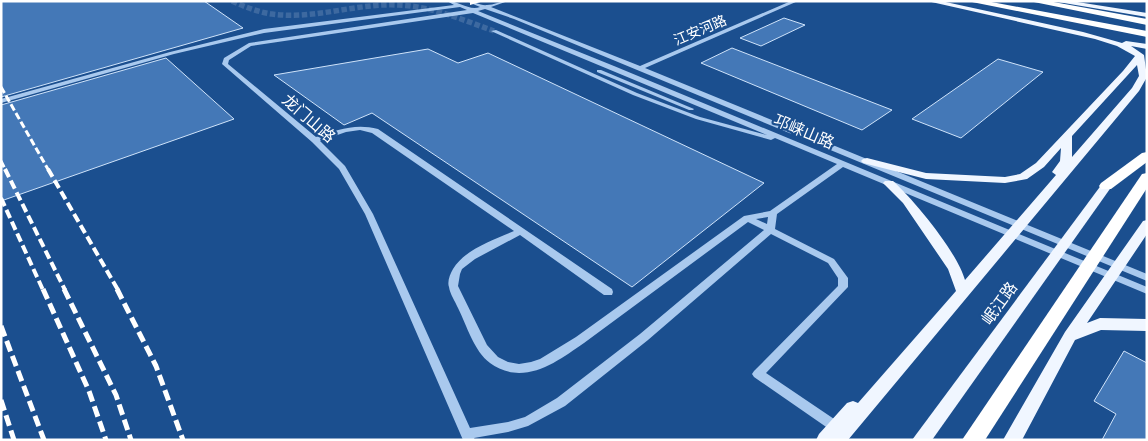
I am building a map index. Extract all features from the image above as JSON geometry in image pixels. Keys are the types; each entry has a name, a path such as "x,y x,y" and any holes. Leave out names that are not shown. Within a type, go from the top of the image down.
{"highway":[{"path":"971,1 1147,34"},
{"path":"1022,1 1147,23"},
{"path":"1033,1 1147,23"},
{"path":"1049,1 1147,23"},
{"path":"1106,186 1147,156"},
{"path":"973,440 1147,177"}],"main road":[{"path":"930,1 1083,34 1108,40 1130,49 1143,51"},
{"path":"1055,1 1147,15"},
{"path":"868,162 926,176 1005,180 1023,177 1040,165 1143,51"},
{"path":"825,440 836,433 1136,89 1143,76 1143,51"},
{"path":"836,433 1056,175 1066,161 1067,135"},
{"path":"890,183 907,200 954,268 960,288"},
{"name":"岷江路","path":"921,440 1106,186"},
{"path":"1012,440 1070,336 1147,224"},
{"path":"1070,336 1100,324 1147,325"}],"street":[{"path":"232,38 274,24 450,1"},
{"name":"邛崃山路","path":"450,1 473,5 516,18 868,162 1010,227 1115,271 1147,291"},
{"path":"1,96 105,68 264,31 506,1"},
{"name":"江安河路","path":"640,68 796,1"},
{"name":"邛崃山路","path":"473,5 890,183 1010,227"},
{"name":"龙门山路","path":"468,437 369,214 342,168 315,140 225,64 226,59 240,49 262,43 473,5"},
{"path":"498,30 636,94 698,118 807,148"},
{"path":"1,101 172,53"},
{"path":"315,140 360,127 375,131 608,292"},
{"path":"521,231 466,260 458,268 453,286 489,356 511,368 528,368 547,360 580,340 747,218 774,213 843,163"},
{"path":"468,437 528,421 561,402 644,337 770,230 774,213"},
{"path":"747,218 831,261 843,278 843,287 758,374 836,433"},
{"name":"邛崃山路","path":"1115,271 1147,278"}],"building":[{"path":"1,1 204,1 243,28 1,97"},
{"path":"784,18 805,25 761,46 740,38"},
{"path":"732,48 892,110 862,130 701,63"},
{"path":"428,49 458,63 488,53 764,183 632,287 372,113 344,125 274,75"},
{"path":"166,58 234,119 1,201 1,105"},
{"path":"998,59 1043,72 961,138 912,119"},
{"path":"1124,351 1147,363 1147,440 1102,440 1116,414 1094,401"}],"tunnel":[{"path":"232,1 262,12 288,15 304,15 366,6 410,6 447,14 494,31"}],"railway":[{"path":"1,87 49,171"},
{"path":"1,161 5,169"},
{"path":"5,169 65,290"},
{"path":"48,169 118,290"},
{"path":"1,198 43,290"},
{"path":"43,289 89,391 106,440"},
{"path":"64,289 116,395 131,440"},
{"path":"117,289 156,366 183,440"},
{"path":"1,326 44,440"},
{"path":"1,400 14,440"}]}
